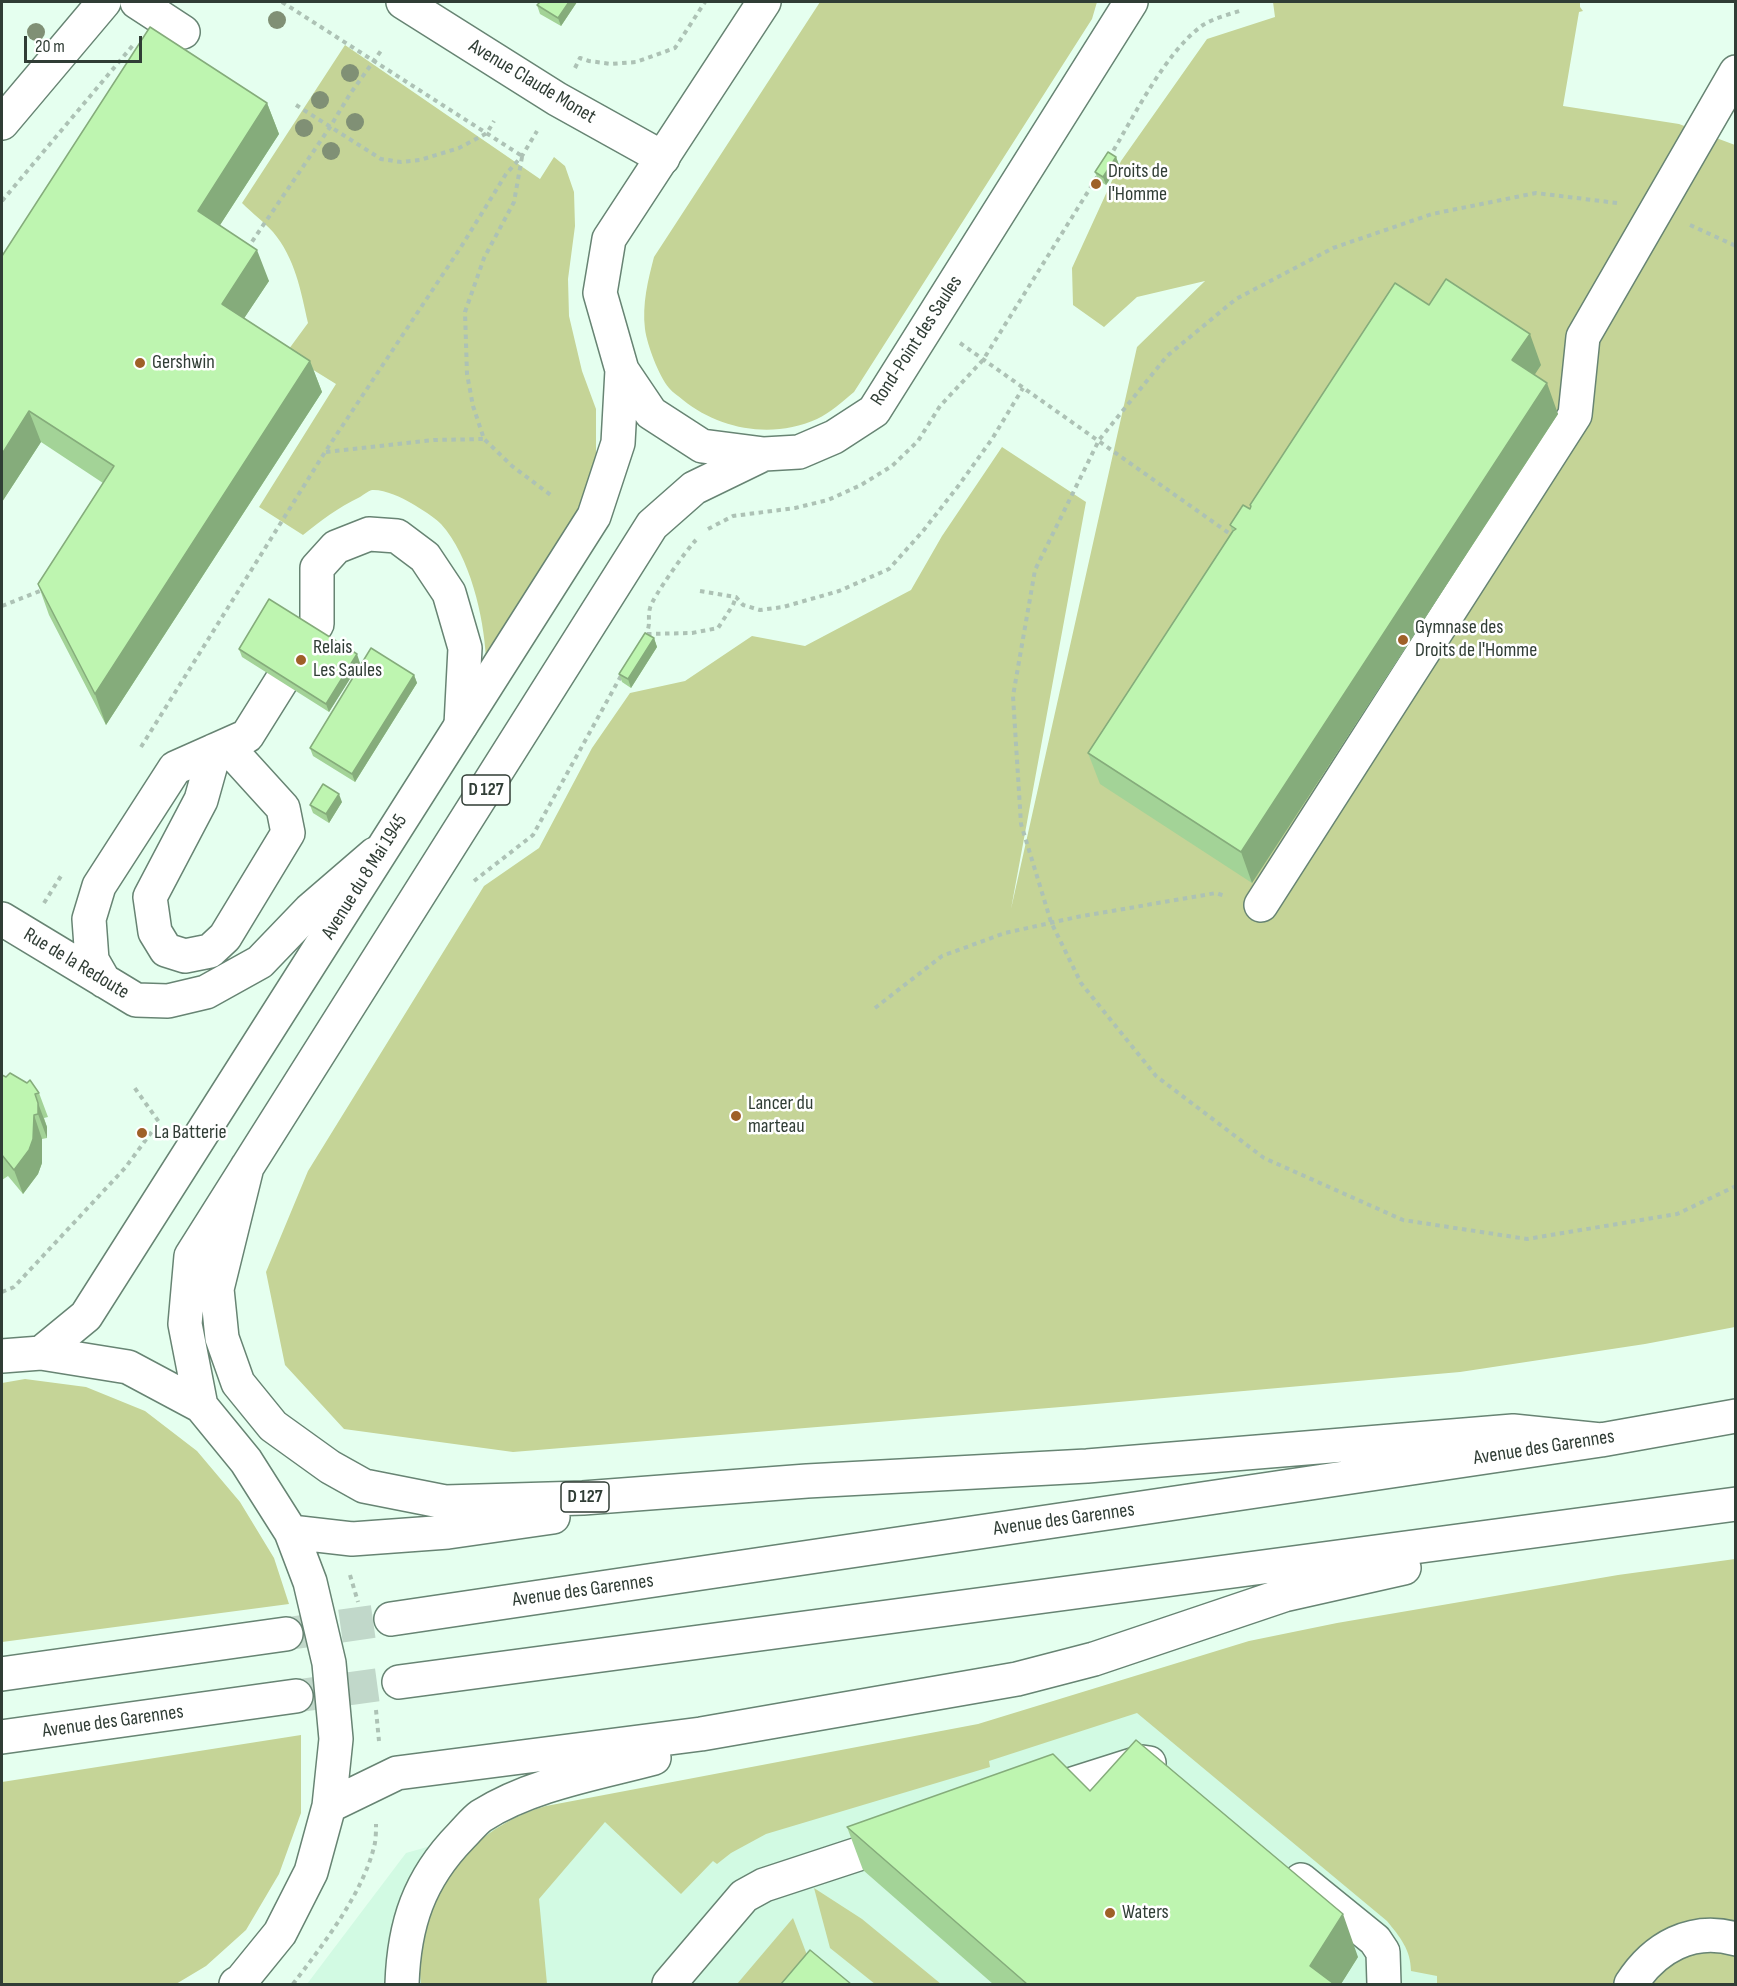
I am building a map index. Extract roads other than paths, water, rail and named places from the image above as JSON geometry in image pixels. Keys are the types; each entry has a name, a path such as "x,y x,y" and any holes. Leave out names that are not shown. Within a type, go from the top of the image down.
{"main road":[{"path":"2,123 104,2"},
{"name":"Avenue Claude Monet","path":"403,2 557,99 663,158"},
{"name":"Rond-Point des Saules","path":"764,2 609,239 600,293 621,370 651,413 702,446 764,453 799,452 834,437 874,411 1131,2"},
{"path":"1261,905 1575,415 1584,337 1736,72"},
{"name":"Avenue du 8 Mai 1945","path":"41,1353 86,1316 594,516 618,442 621,370"},
{"name":"D 127","path":"201,1406 185,1324 191,1256 652,525 694,488 764,453"},
{"path":"104,981 92,960 89,919 99,886 175,768 247,736 317,624 317,568 336,547 369,534 397,536 425,556 449,593 465,648 461,725"},
{"path":"215,750 233,753 283,808 288,832 225,937 210,951 185,956 166,950 155,932 150,897 201,800 215,750"},
{"name":"Rue de la Redoute","path":"13,926 136,1000 168,1001 206,992 260,962 310,910 385,845"},
{"name":"D 127","path":"247,1167 217,1289 222,1338 238,1383 273,1426 330,1467 364,1486 446,1502 583,1498 807,1481"},
{"path":"2,1356 41,1353 128,1367 201,1406 246,1461 291,1532 310,1582 329,1663 336,1739 329,1806 311,1872 280,1933 240,1984"},
{"name":"Avenue des Garennes","path":"391,1619 1601,1440 1736,1416"},
{"path":"291,1532 352,1539 448,1532 807,1481 1087,1467 1513,1431 1601,1440"},
{"path":"399,1682 1736,1504"},
{"path":"329,1806 397,1773 701,1734 1017,1679 1094,1659 1284,1595 1611,1521"},
{"path":"2,1674 286,1634"},
{"name":"Avenue des Garennes","path":"2,1737 297,1696"},
{"path":"402,1984 407,1928 424,1885 446,1851 480,1817 533,1791 661,1756 701,1734"},
{"path":"1008,1805 1142,1762 1158,1766 1176,1780"},
{"path":"669,1984 744,1896 764,1885 931,1830"},
{"path":"1276,1860 1375,1940 1383,1952 1384,1984"},
{"path":"1631,1984 1642,1968 1659,1952 1681,1941 1703,1936 1736,1939"}],"tunnel":[{"path":"292,1633 391,1619"},
{"path":"296,1696 399,1682"}],"place":[{"name":"Droits de l'Homme","path":"1096,184"},
{"name":"Gershwin","path":"140,363"},
{"name":"Gymnase des Droits de l'Homme","path":"1403,640"},
{"name":"Relais Les Saules","path":"301,660"},
{"name":"Lancer du marteau","path":"736,1116"},
{"name":"La Batterie","path":"142,1133"},
{"name":"Waters","path":"1110,1913"}]}
